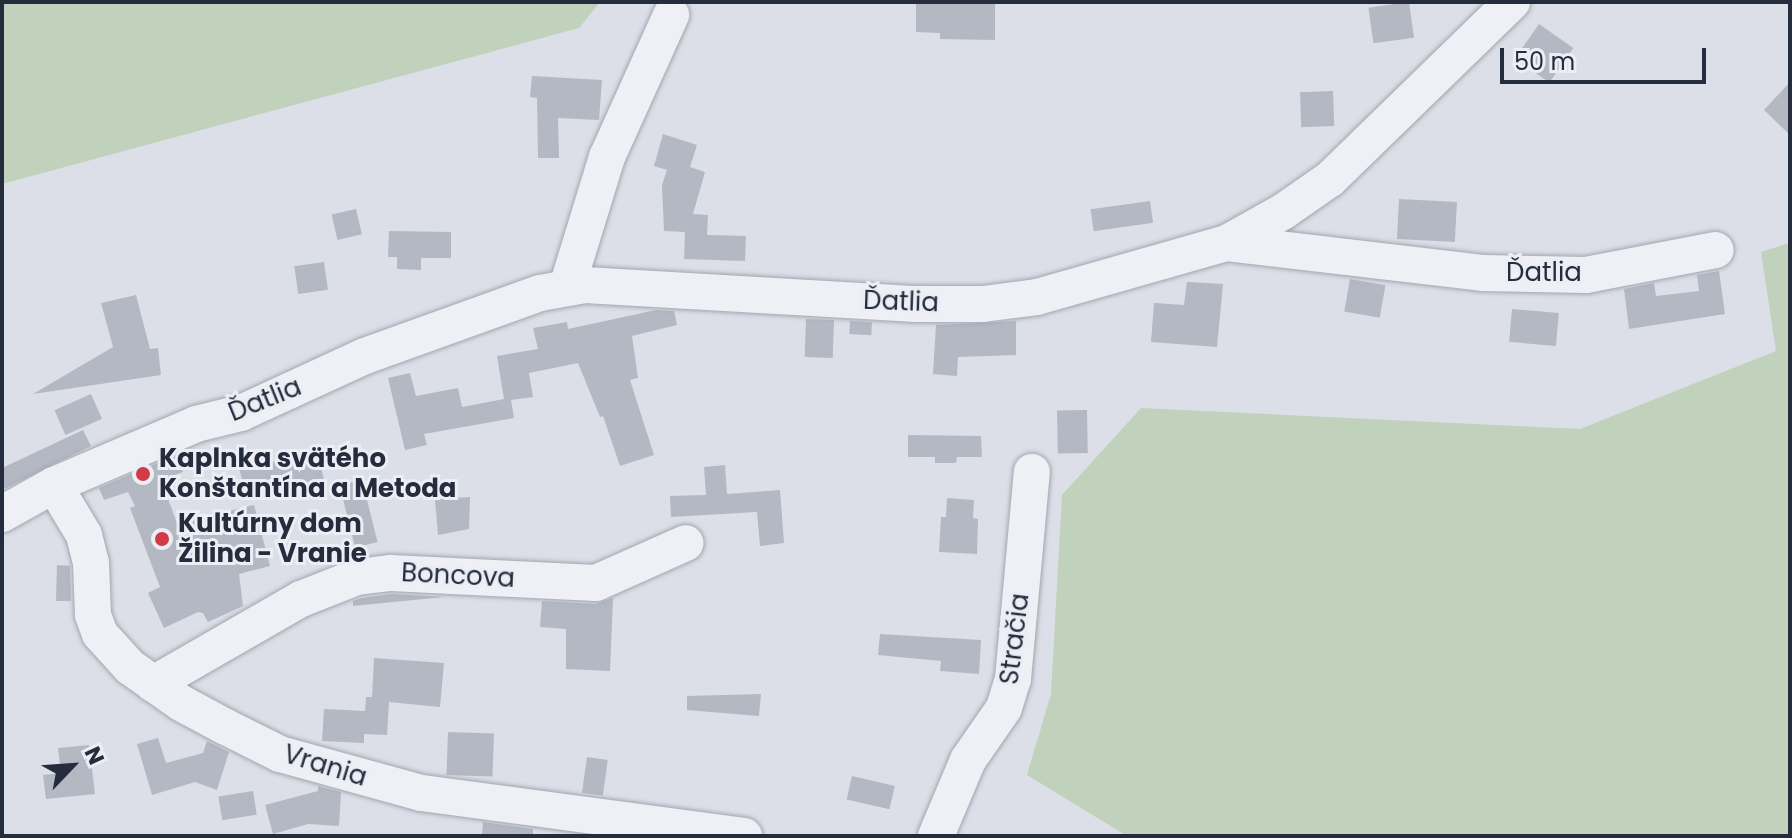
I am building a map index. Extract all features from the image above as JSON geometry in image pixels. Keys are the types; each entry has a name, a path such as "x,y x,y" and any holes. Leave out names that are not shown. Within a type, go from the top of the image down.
{"street":[{"name":"Ďatlia","path":"2,514 54,485 196,424 241,413 365,356 540,293 567,287 585,285 916,304 983,304 1037,297 1227,243 1284,211 1330,179 1512,2"},
{"path":"567,287 607,157 671,15"},
{"name":"Ďatlia","path":"1227,243 1482,273 1586,275 1716,250"},
{"name":"Stračia","path":"936,836 968,760 1004,708 1013,679 1032,472"},
{"name":"Vrania","path":"54,485 84,535 91,563 93,615 100,634 112,651 181,703 280,754 422,793 744,836"},
{"name":"Boncova","path":"153,684 301,599 357,577 391,573 596,583 686,543"}],"green space":[{"path":"2,2 600,2 579,28 2,184"},
{"path":"1790,243 1790,836 1127,836 1027,775 1051,694 1062,495 1141,408 1580,429 1776,351 1761,252"}],"building":[{"path":"916,2 995,2 995,40 940,39 940,33 916,32"},
{"path":"1409,2 1414,38 1373,43 1368,8"},
{"path":"1539,24 1573,48 1549,82 1515,58"},
{"path":"532,76 602,80 599,120 558,118 559,158 538,158 537,98 530,97"},
{"path":"1790,82 1790,135 1764,110"},
{"path":"1333,91 1334,126 1301,127 1300,92"},
{"path":"663,134 697,145 690,167 705,172 693,214 708,215 707,235 746,236 745,261 684,259 685,232 664,231 662,185 667,170 654,166"},
{"path":"1399,199 1457,202 1455,242 1397,239"},
{"path":"1150,201 1153,223 1094,231 1091,209"},
{"path":"356,209 362,234 337,240 332,215"},
{"path":"389,231 451,232 451,258 421,258 421,270 397,269 397,257 388,257"},
{"path":"324,262 328,290 298,294 294,266"},
{"path":"1719,271 1725,314 1629,329 1624,289 1654,283 1656,296 1699,291 1697,275"},
{"path":"1350,279 1385,285 1380,318 1344,311"},
{"path":"1187,282 1223,284 1217,347 1151,342 1154,303 1184,305"},
{"path":"136,295 150,349 158,348 161,375 33,394 113,347 101,303"},
{"path":"1512,309 1559,313 1556,346 1509,342"},
{"path":"656,310 674,311 677,325 632,336 638,378 630,380 654,455 620,466 603,416 600,417 578,363 529,373 533,397 511,400 514,418 424,434 427,445 405,450 388,378 410,373 416,396 458,388 462,407 504,399 497,356 538,349 533,328 567,322 568,329"},
{"path":"806,319 834,320 833,358 805,357"},
{"path":"850,321 872,322 871,335 849,334"},
{"path":"1016,321 1016,355 958,357 957,376 933,374 936,325"},
{"path":"91,394 102,419 65,435 54,410"},
{"path":"1087,410 1088,453 1058,454 1057,411"},
{"path":"83,430 91,446 2,490 2,468"},
{"path":"908,435 981,436 982,457 957,457 956,463 935,463 935,457 908,457"},
{"path":"318,453 326,489 303,493 301,484 246,495 239,468"},
{"path":"176,455 183,472 161,480 177,523 254,505 270,566 239,574 243,606 208,622 203,613 198,612 164,628 148,593 160,587 130,508 135,506 128,492 104,500 99,488"},
{"path":"725,465 727,494 780,490 784,543 760,546 757,512 671,517 670,496 706,495 704,467"},
{"path":"362,480 377,542 355,548 340,486"},
{"path":"470,497 469,529 438,535 435,499"},
{"path":"947,498 974,500 973,518 978,519 977,554 939,552 941,517 946,517"},
{"path":"57,565 70,566 71,601 56,601"},
{"path":"392,594 444,597 353,606 353,601 362,598"},
{"path":"613,598 610,671 566,669 566,629 540,627 542,601 595,604"},
{"path":"880,634 981,640 979,674 940,671 941,661 878,655"},
{"path":"374,658 444,663 440,707 389,702 387,735 364,734 364,743 322,741 324,709 365,711 366,697 372,697"},
{"path":"761,694 759,716 687,710 687,696"},
{"path":"448,732 494,734 492,777 446,775"},
{"path":"158,738 166,763 203,753 207,741 229,752 217,790 195,782 152,795 137,744"},
{"path":"89,745 95,794 46,799 43,775 61,773 58,748"},
{"path":"587,757 608,760 603,796 582,793"},
{"path":"852,776 895,786 889,809 847,799"},
{"path":"318,786 341,792 339,826 308,824 273,834 265,805 318,791"},
{"path":"253,791 257,815 222,820 218,796"},
{"path":"483,822 533,829 533,836 482,836"}],"place":[{"name":"Kaplnka svätého Konštantína a Metoda","path":"143,474"},
{"name":"Kultúrny dom Žilina - Vranie","path":"162,539"}]}
